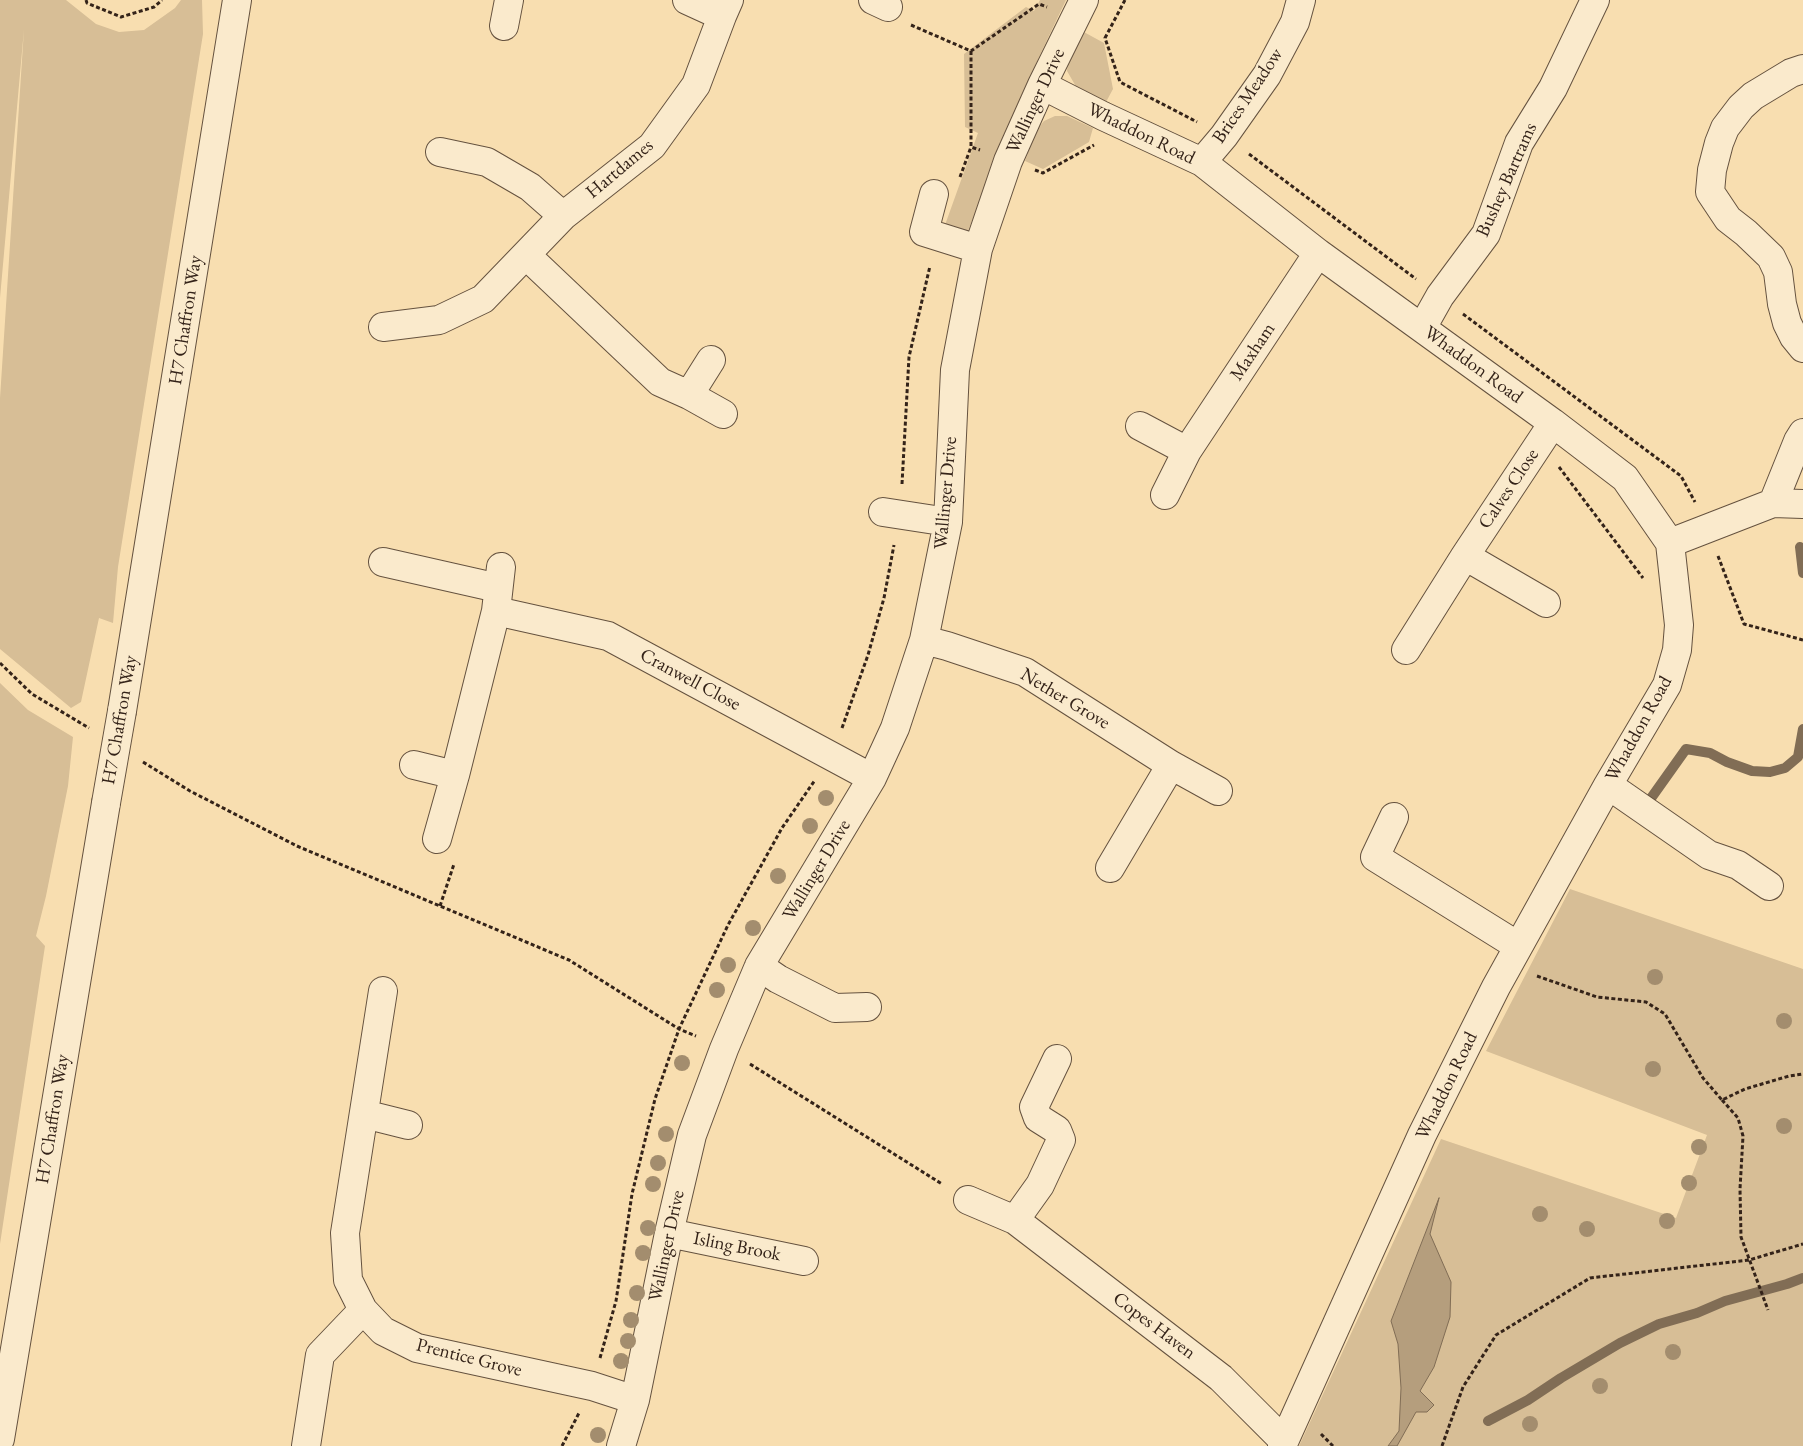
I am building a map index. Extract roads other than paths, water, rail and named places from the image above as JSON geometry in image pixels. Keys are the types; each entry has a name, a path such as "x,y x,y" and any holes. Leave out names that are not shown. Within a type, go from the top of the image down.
{"street":[{"name":"H7 Chaffron Way","path":"0,1439 2,1410 122,711 237,0"},
{"name":"Hartdames","path":"384,327 439,320 483,299 563,216 652,146 696,84 726,8 687,0"},
{"name":"Brices Meadow","path":"1202,162 1224,136 1267,75 1295,22 1301,0"},
{"name":"Bushey Bartrams","path":"1422,328 1440,296 1486,234 1519,143 1553,88 1595,0"},
{"name":"Wallinger Drive","path":"620,1446 635,1400 669,1233 692,1135 724,1049 759,966 872,778 895,728 924,640 948,522 955,370 978,249 1008,161 1042,85 1079,11"},
{"path":"1803,70 1791,73 1753,96 1741,107 1725,128 1719,143 1712,170 1710,192 1728,219 1746,232 1771,257 1778,272 1782,304 1787,323 1794,337 1803,348"},
{"name":"Whaddon Road","path":"1042,85 1202,162 1318,254 1422,328 1547,433 1624,478 1670,544 1679,625 1677,650 1667,685 1512,957 1422,1135 1283,1444"},
{"path":"440,152 487,162 530,187 563,216"},
{"path":"934,194 924,232 978,249"},
{"name":"Maxham","path":"1165,495 1187,451 1318,254"},
{"path":"526,255 660,382 689,395 723,414"},
{"path":"689,395 711,360"},
{"path":"1140,426 1187,451"},
{"name":"Calves Close","path":"1406,650 1465,556 1547,433"},
{"path":"1774,503 1798,441 1803,433"},
{"path":"1670,544 1774,503 1803,504"},
{"path":"891,513 948,522"},
{"path":"1465,556 1546,603"},
{"name":"Cranwell Close","path":"383,562 498,589 608,636 872,778"},
{"path":"437,839 455,775 498,589"},
{"name":"Nether Grove","path":"924,640 1025,672 1171,765 1218,791"},
{"path":"414,765 455,775"},
{"path":"1110,868 1171,765"},
{"path":"1608,786 1709,855 1738,865 1769,886"},
{"path":"1394,816 1375,856 1512,957"},
{"path":"759,966 778,979 835,1008 867,1007"},
{"name":"Prentice Grove","path":"383,991 345,1233 348,1280 363,1310 383,1331 417,1348 592,1386 635,1400"},
{"path":"1015,1220 1040,1186 1061,1140 1057,1130 1038,1118 1034,1106 1056,1059"},
{"path":"364,1114 408,1125"},
{"name":"Copes Haven","path":"968,1200 1015,1220 1221,1378 1283,1444"},
{"name":"Isling Brook","path":"669,1233 804,1261"},
{"path":"306,1446 320,1355 363,1310"}],"waterway":[{"path":"1800,547 1803,573"},
{"path":"1649,801 1686,749 1710,753 1727,762 1752,771 1770,772 1785,768 1798,757 1803,729"},
{"path":"1488,1421 1528,1400 1620,1343 1659,1324 1697,1313 1725,1301 1803,1278"}]}
